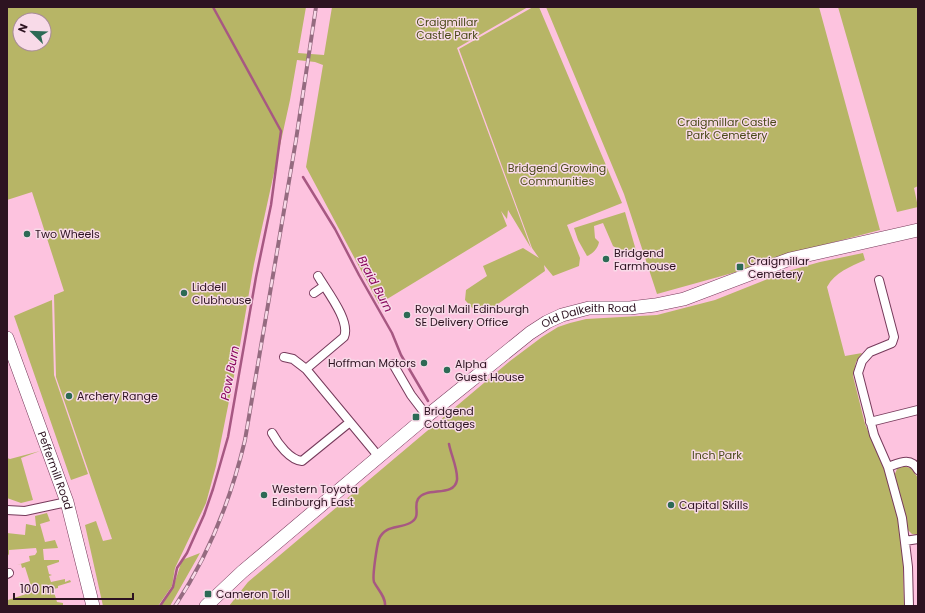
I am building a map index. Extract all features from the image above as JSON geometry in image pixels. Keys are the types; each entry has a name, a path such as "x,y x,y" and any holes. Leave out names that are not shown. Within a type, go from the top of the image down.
{"main road":[{"name":"Old Dalkeith Road","path":"206,606 242,572 428,416 530,333 562,314 589,308 630,308 656,305 684,299 790,259 918,230"},
{"name":"Peffermill Road","path":"7,338 67,502 93,606"},
{"name":"Old Dalkeith Road","path":"215,606 242,572"}],"street":[{"path":"306,369 344,337 346,333 342,316 318,276"},
{"path":"879,280 894,336 892,343 870,352 862,360 858,373 870,422 888,467 902,518 908,567 909,606"},
{"path":"314,293 324,286"},
{"path":"284,357 293,359 306,369 379,457"},
{"path":"393,364 411,395 428,416"},
{"path":"870,422 918,410"},
{"path":"272,433 275,439 292,457 302,461 350,422"},
{"path":"888,467 905,461 912,463 918,470"},
{"path":"7,510 25,511 67,502"},
{"path":"905,541 918,539"}],"green space":[{"name":"Craigmillar Castle Park","path":"7,7 306,7 298,53 324,55 332,7 528,7 457,48 531,248 508,210 507,219 501,211 507,226 379,304 306,167 323,65 315,62 297,60 290,100 254,264 239,351 216,466 206,503 175,568 172,586 158,606 103,606 85,525 96,521 103,541 112,539 56,377 54,295 64,291 32,192 7,200"},
{"name":"Bridgend Growing Communities","path":"533,7 539,7 622,203 567,225 580,258 579,266 553,276 544,265 545,271 485,313 475,311 465,300 466,290 487,276 483,266 523,248 539,258 532,248 459,49"},
{"name":"Craigmillar Castle Park Cemetery","path":"546,7 819,7 880,230 789,254 765,264 657,294 624,194"},
{"path":"838,7 918,7 918,186 914,188 918,207 897,212"},
{"path":"625,212 639,261 638,262 634,252 623,257 621,251 613,246 603,223 594,226 595,238 599,242 595,250 587,256 578,240 574,228"},
{"name":"Inch Park","path":"863,253 865,260 834,277 827,287 845,356 862,353 856,362 853,376 865,424 884,469 897,510 903,555 904,606 229,606 248,582 510,361 558,327 586,319 657,315 715,300 788,271 820,262"},
{"path":"52,300 54,375 88,474 71,480 14,316"},
{"path":"40,451 21,458 33,500 21,503 7,498 7,458 10,459"},
{"path":"902,466 911,468 918,478 918,535 912,534 907,529 894,476 897,469"},
{"path":"47,513 50,521 40,524 45,542 55,540 58,548 43,549 44,560 59,560 59,562 47,566 49,574 52,575 49,576 51,582 65,579 65,582 70,580 71,582 53,589 57,602 63,603 63,605 7,606 7,599 8,600 26,594 24,588 30,583 25,567 22,568 21,564 17,565 30,561 29,556 35,555 37,552 36,548 9,550 7,557 7,533 25,535 26,524 36,526 35,516"},
{"path":"200,553 170,606 160,606 173,588 182,560"}],"waterway":[{"name":"Pow Burn","path":"160,606 173,587 177,568 187,553 204,515 228,437 256,277 271,205 281,131 213,7"},
{"name":"Braid Burn","path":"303,177 335,229 392,333 401,355 428,401"},
{"name":"Braid Burn","path":"385,606 383,597 374,582 375,561 379,539 388,529 414,521 416,518 416,505 418,499 422,495 451,489 455,485 457,480 456,471 449,444"}],"railway":[{"path":"175,606 198,567 218,526 233,484 245,440 296,140 316,7"}],"place":[{"name":"Two Wheels","path":"27,234"},
{"name":"Bridgend Farmhouse","path":"606,259"},
{"name":"Craigmillar Cemetery","path":"740,267"},
{"name":"Liddell Clubhouse","path":"184,293"},
{"name":"Royal Mail Edinburgh SE Delivery Office","path":"407,315"},
{"name":"Hoffman Motors","path":"424,363"},
{"name":"Alpha Guest House","path":"447,370"},
{"name":"Archery Range","path":"69,396"},
{"name":"Bridgend Cottages","path":"416,417"},
{"name":"Western Toyota Edinburgh East","path":"264,495"},
{"name":"Capital Skills","path":"671,505"},
{"name":"Cameron Toll","path":"208,594"}]}
